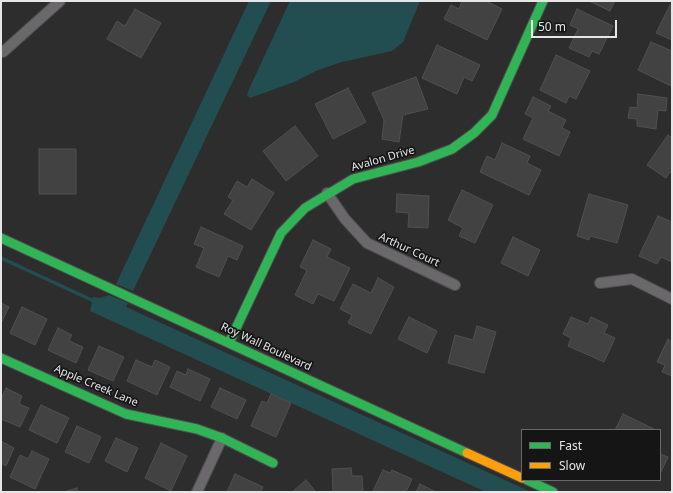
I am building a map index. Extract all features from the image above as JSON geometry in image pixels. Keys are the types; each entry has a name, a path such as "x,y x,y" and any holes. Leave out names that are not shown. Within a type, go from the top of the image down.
{"street":[{"path":"3,52 60,1"},
{"name":"Avalon Drive","path":"229,343 281,233 305,208 327,193 353,179 418,162 452,149 474,133 492,115 543,1"},
{"name":"Arthur Court","path":"327,193 345,219 367,243 455,285"},
{"name":"Roy Wall Boulevard","path":"1,238 521,478"},
{"path":"600,283 632,279 672,299"},
{"name":"Apple Creek Lane","path":"1,358 126,414 197,429 222,438 273,463"},
{"path":"197,492 222,438"},
{"path":"529,481 553,492"}],"water":[{"path":"249,1 271,1 133,291 116,284"},
{"path":"290,1 420,1 403,42 392,51 342,62 318,70 294,82 250,98 247,95 250,87"},
{"path":"109,295 128,303 126,307 531,492 486,492 90,311 93,297 100,298"}],"building":[{"path":"462,1 486,1 502,9 487,40 444,19 451,5 459,9"},
{"path":"589,1 615,1 610,11"},
{"path":"670,5 672,6 672,40 656,33"},
{"path":"135,9 161,23 141,58 107,39 117,21 125,26"},
{"path":"577,9 613,26 599,54 592,51 589,57 569,48 578,29 570,25"},
{"path":"651,42 672,51 671,86 638,70"},
{"path":"437,45 480,65 472,81 464,77 457,94 422,78"},
{"path":"556,55 590,71 576,99 569,96 566,103 540,90"},
{"path":"416,77 428,109 403,115 399,142 382,139 384,120 372,93"},
{"path":"348,88 366,122 333,139 315,104"},
{"path":"638,94 667,98 666,111 658,110 656,129 637,126 637,119 628,118 630,107 637,108"},
{"path":"533,97 551,106 548,111 566,120 562,128 570,132 559,156 523,139 533,118 525,114"},
{"path":"295,126 318,156 286,181 263,151"},
{"path":"668,135 672,138 672,174 670,172 666,178 647,165"},
{"path":"502,143 530,156 527,163 541,170 529,195 480,172 487,156 495,160"},
{"path":"39,149 76,149 76,194 39,194"},
{"path":"252,179 274,193 251,230 224,214 233,200 228,197 237,181 247,187"},
{"path":"462,190 493,205 475,243 459,236 463,228 448,220"},
{"path":"397,194 429,196 428,228 408,227 409,213 396,212"},
{"path":"589,194 628,205 617,243 590,236 589,240 577,236"},
{"path":"658,216 672,222 672,262 661,257 657,264 639,256"},
{"path":"201,227 243,246 237,260 228,256 219,277 196,267 204,248 194,244"},
{"path":"513,237 540,250 528,276 501,263"},
{"path":"313,240 331,249 327,257 350,268 334,301 318,294 313,304 295,295 307,270 300,267"},
{"path":"378,278 394,287 371,334 348,323 352,315 340,309 353,284 371,293"},
{"path":"1,303 9,307 1,323"},
{"path":"22,307 47,319 35,345 10,333"},
{"path":"409,317 437,331 427,353 398,339"},
{"path":"571,317 588,324 591,317 608,325 604,333 615,338 604,362 568,346 571,338 563,334"},
{"path":"477,326 496,332 484,373 448,363 455,335 473,340"},
{"path":"58,328 72,335 69,341 83,347 76,363 48,350"},
{"path":"668,339 672,342 672,376 662,372 665,365 657,362"},
{"path":"99,346 124,357 113,381 88,370"},
{"path":"136,360 152,367 155,360 170,367 157,395 127,381"},
{"path":"188,369 210,379 200,401 170,387 177,371 186,375"},
{"path":"6,388 22,396 19,404 29,408 20,427 1,419 1,399"},
{"path":"220,388 246,400 237,419 211,407"},
{"path":"271,394 291,403 276,437 251,426 262,401 267,403"},
{"path":"41,405 69,418 57,443 29,430"},
{"path":"623,414 654,429 616,429"},
{"path":"77,426 101,437 89,463 65,452"},
{"path":"116,438 138,448 127,472 105,461"},
{"path":"1,441 14,448 6,466 1,463"},
{"path":"161,443 187,456 171,491 145,478"},
{"path":"32,451 49,459 35,489 10,477 20,455 28,459"},
{"path":"661,454 668,457 661,472"},
{"path":"351,468 352,476 362,476 363,492 333,492 332,469"},
{"path":"383,470 390,473 392,470 412,479 406,492 373,491"},
{"path":"235,474 263,487 261,492 227,492"},
{"path":"306,480 316,492 292,492"},
{"path":"420,484 436,492 416,492"},
{"path":"77,488 78,492 64,492"}],"waterway":[{"path":"1,258 96,302"}],"traffic: fast":[{"path":"229,343 281,233 305,208 353,179 418,162 452,149 474,133 492,115 543,1"},
{"path":"1,238 467,453"},
{"path":"1,358 126,414 197,429 222,438 273,463"},
{"path":"529,481 553,492"}],"traffic: slow":[{"path":"467,453 521,478"}]}
